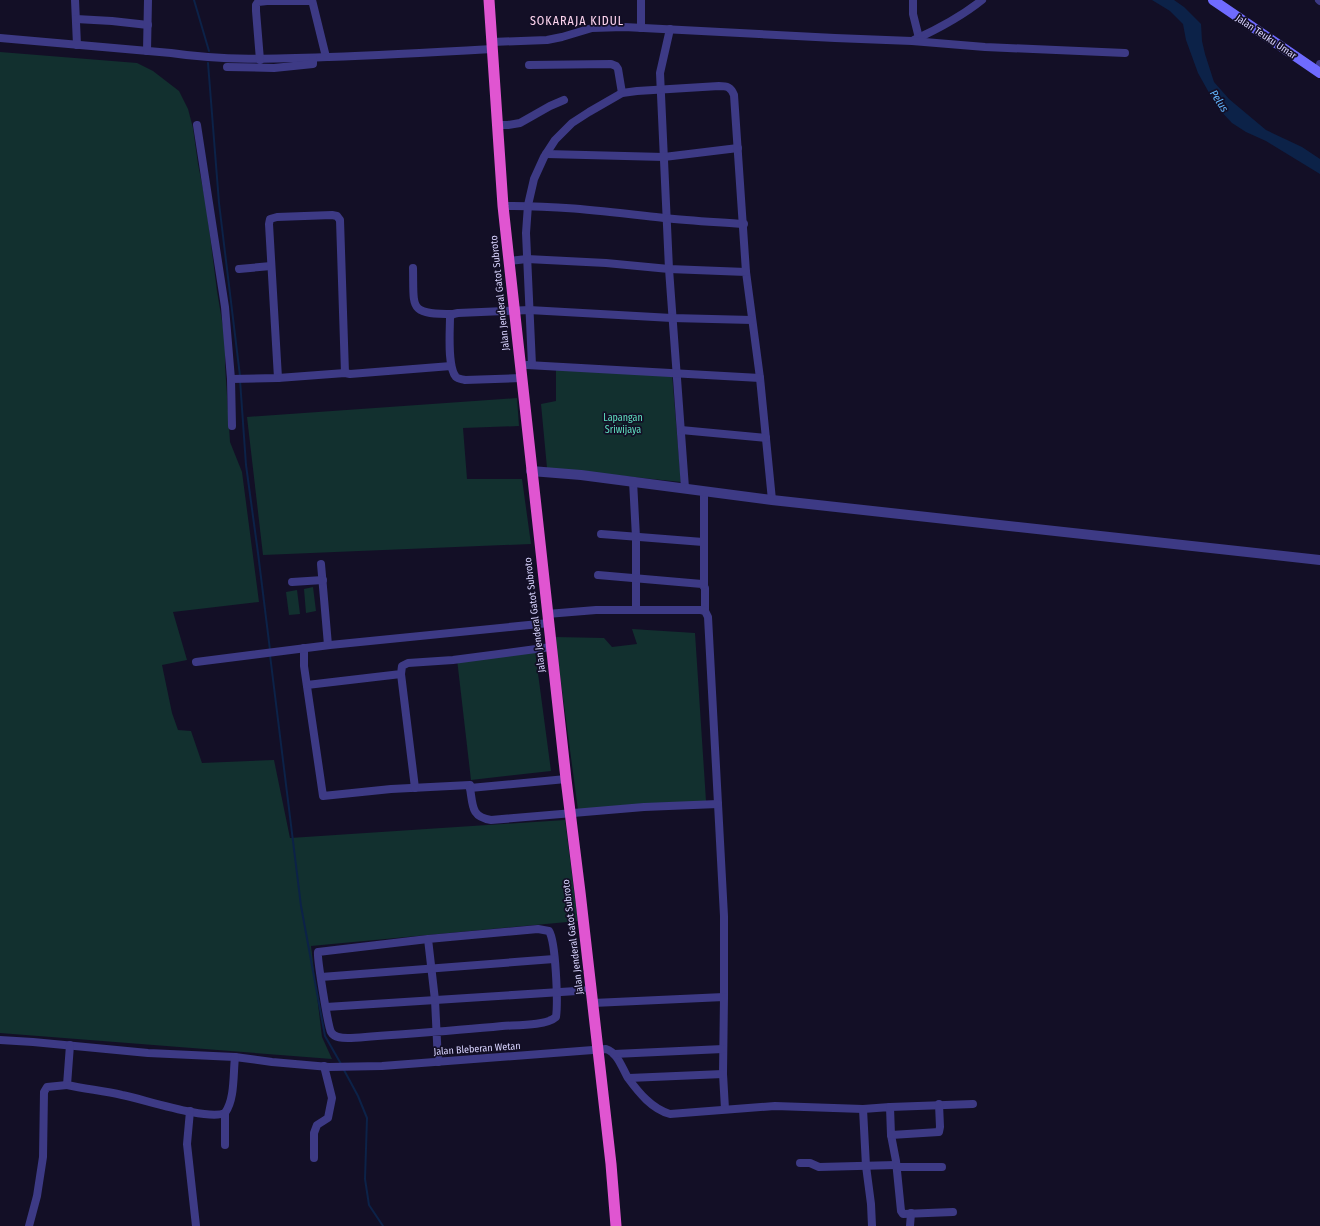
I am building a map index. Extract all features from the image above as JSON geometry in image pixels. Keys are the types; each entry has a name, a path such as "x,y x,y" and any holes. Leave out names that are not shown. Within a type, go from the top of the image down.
{"highway":[{"name":"Jalan Jenderal Gatot Subroto","path":"489,0 508,261 570,814 592,990 611,1164 616,1226"}],"main road":[{"name":"Jalan Teuku Umar","path":"1212,0 1319,70"}],"street":[{"path":"75,0 77,45"},
{"path":"147,51 148,0"},
{"path":"260,60 256,11 258,2 267,1 312,0 326,57"},
{"path":"641,0 642,28"},
{"path":"913,0 915,39"},
{"path":"915,39 949,23 982,0"},
{"path":"76,19 148,25"},
{"path":"0,38 204,57 260,60 313,59 492,46 547,40 605,26 835,38 915,39 985,47 1125,53"},
{"path":"670,29 660,73 660,90 672,318 685,488"},
{"path":"227,66 274,68 313,64 313,59"},
{"path":"528,65 611,64 618,69 622,94"},
{"path":"532,366 526,259 528,205 534,179 546,154 555,140 572,123 622,94 637,91 719,86 726,86 732,89 734,95 744,224 746,272 760,378 772,500"},
{"path":"497,125 520,123 564,100"},
{"path":"197,125 226,307 234,379 232,426"},
{"path":"546,154 664,156 738,148"},
{"path":"503,206 528,205 572,208 744,224"},
{"path":"278,378 269,224 270,219 277,217 332,214 337,216 340,220 345,373"},
{"path":"508,261 526,259 606,263 669,269 746,272"},
{"path":"239,269 272,266"},
{"path":"413,268 414,302 418,309 433,314 529,310 672,318 752,320"},
{"path":"453,314 450,317 451,366 454,374 459,379 521,378"},
{"path":"520,365 760,378"},
{"path":"234,379 278,378 345,373 350,374 451,366"},
{"path":"681,430 766,438"},
{"path":"531,471 633,481 704,492 772,500 1320,560"},
{"path":"633,481 636,537 636,609"},
{"path":"704,492 705,611 708,616 724,916 723,1074 725,1110"},
{"path":"601,534 704,542"},
{"path":"321,564 328,645"},
{"path":"598,575 698,583 704,585"},
{"path":"292,582 323,580"},
{"path":"196,662 548,618 596,610 636,609 705,611"},
{"path":"415,788 401,674 402,666 408,663 453,660 551,647"},
{"path":"304,648 304,666 323,796 470,785 474,812 482,819 492,820 644,807 718,804"},
{"path":"307,685 401,674"},
{"path":"470,788 566,779"},
{"path":"538,929 544,930 551,934 554,959 557,991 556,1017 551,1020 530,1024 351,1038 338,1037 331,1032 317,956 318,952 320,951 538,929"},
{"path":"428,939 435,1000 438,1062"},
{"path":"321,977 554,959"},
{"path":"326,1007 557,991 592,990"},
{"path":"593,1003 724,997"},
{"name":"Jalan Bleberan Wetan","path":"0,1040 148,1053 235,1058 327,1067 359,1067 438,1062 606,1049 614,1054 723,1049"},
{"path":"67,1085 70,1045"},
{"path":"614,1054 642,1095 660,1111 670,1114 774,1106 863,1109 939,1104 972,1104"},
{"path":"225,1145 225,1113 232,1094 235,1058"},
{"path":"314,1158 314,1133 317,1124 328,1118 332,1098 327,1067"},
{"path":"629,1078 723,1074"},
{"path":"29,1226 37,1196 43,1157 44,1092 47,1087 67,1085 123,1095 213,1116 225,1113"},
{"path":"891,1135 939,1132 939,1104"},
{"path":"890,1107 891,1135 897,1166 901,1211 903,1214 953,1212"},
{"path":"863,1109 866,1166 870,1188 872,1226"},
{"path":"190,1111 187,1144 196,1226"},
{"path":"800,1163 810,1163 819,1167 942,1167"},
{"path":"910,1226 911,1213"}],"green space":[{"path":"0,52 137,63 153,71 179,91 188,109 193,128 206,204 217,291 225,339 225,365 230,442 242,472 259,602 173,612 187,660 162,665 172,713 178,730 191,731 202,763 274,760 290,838 565,820 578,921 311,946 322,1037 332,1059 0,1033"},
{"name":"Lapangan Sriwijaya","path":"556,366 672,374 681,482 547,468 541,404 556,401"},
{"path":"517,398 519,426 463,428 467,479 522,479 531,544 263,555 247,417"},
{"path":"313,587 316,611 306,613 304,589"},
{"path":"297,590 300,614 289,615 286,592"},
{"path":"632,629 695,633 706,801 578,810 555,637 604,638 612,647 637,644"},
{"path":"535,651 551,771 471,780 457,659"}],"water":[{"name":"Pelus","path":"1152,0 1174,0 1184,7 1201,24 1202,41 1214,82 1229,99 1266,130 1302,147 1320,159 1320,174 1266,141 1246,132 1232,123 1217,107 1198,73 1186,40 1183,24 1170,11"}],"waterway":[{"path":"194,0 209,51"},
{"path":"208,63 219,203 240,376"},
{"path":"240,380 246,465 270,650"},
{"path":"270,655 301,906 325,1036 341,1064"},
{"path":"344,1070 358,1096 367,1118 365,1179 369,1205 383,1226"}],"district":[{"name":"SOKARAJA KIDUL","path":"577,21"}]}
